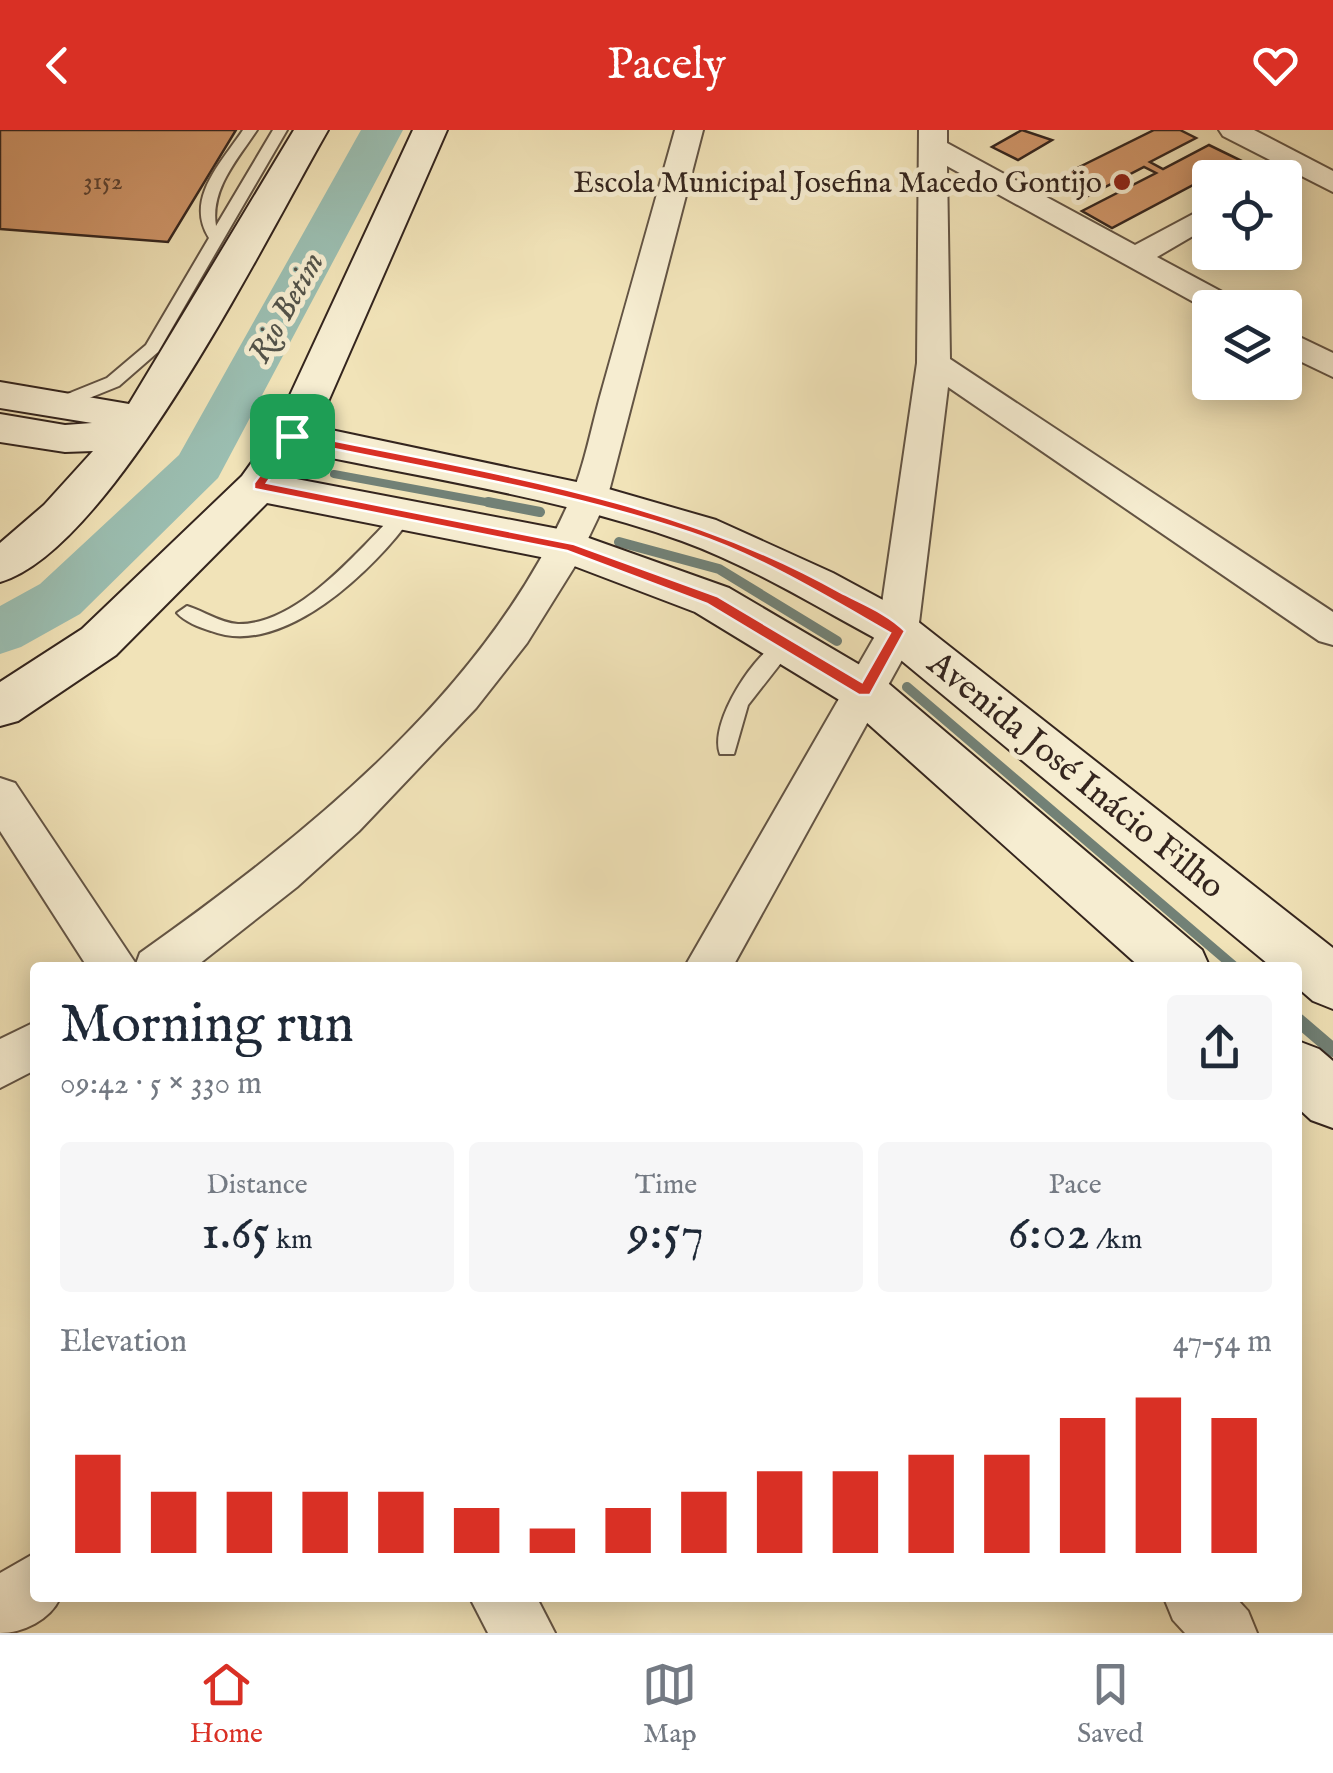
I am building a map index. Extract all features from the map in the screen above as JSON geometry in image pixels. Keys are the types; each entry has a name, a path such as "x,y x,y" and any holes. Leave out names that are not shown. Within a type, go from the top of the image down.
{"street":[{"path":"0,566 29,547 143,415 210,278 311,130"},
{"path":"0,707 99,642 258,486 292,436 430,130"},
{"path":"165,962 308,849 411,756 494,654 569,547 588,499 689,130"},
{"path":"1233,130 1271,160"},
{"path":"932,138 1196,290"},
{"path":"710,962 898,631 934,363 932,138"},
{"path":"1302,175 1333,183"},
{"path":"1136,256 1192,224"},
{"path":"1302,349 1333,366"},
{"path":"934,363 1333,631"},
{"path":"61,404 118,414 119,422 106,436 92,440 2,418 61,404"},
{"path":"2,418 14,442 52,476 59,502 58,516"},
{"name":"Avenida José Inácio Filho","path":"292,436 588,499 700,531 816,585 898,631 1333,984"},
{"name":"Avenida José Inácio Filho","path":"258,486 569,547 712,600 864,691 1175,962"},
{"path":"0,795 110,962"},
{"path":"0,1066 30,1047"},
{"path":"1302,1073 1333,1100"},
{"path":"0,1611 30,1588"},
{"path":"504,1602 524,1633"},
{"path":"1198,1602 1226,1633"}],"lane":[{"path":"217,239 204,220 206,202 250,130"},
{"path":"61,404 97,391 130,372 152,348 174,313 210,278 217,239 280,130"},
{"path":"174,313 210,278"},
{"path":"187,613 239,631 273,626 310,605 405,514"},
{"path":"728,748 730,717 748,686 785,645"}],"building":[{"path":"0,130 236,130 168,242 0,229"},
{"path":"1022,130 1052,140 1018,160 992,147"},
{"path":"1154,130 1180,130 1196,138 1150,162 1163,169 1209,145 1240,160 1192,160 1192,186 1112,228 1082,211 1156,173 1144,167 1082,199 1051,181"}],"waterway":[{"name":"Rio Betim","path":"0,632 60,599 199,466 382,130"},
{"path":"334,474 502,505"},
{"path":"488,502 540,512"},
{"path":"619,542 719,569 837,641"},
{"path":"907,687 1229,962"},
{"path":"1302,1023 1333,1050"}],"place":[{"name":"Escola Municipal Josefina Macedo Gontijo","path":"1122,182"}],"route":[{"path":"292,436 588,499 700,531 816,585 898,631 864,691 712,600 569,547 258,486 292,436"}]}
